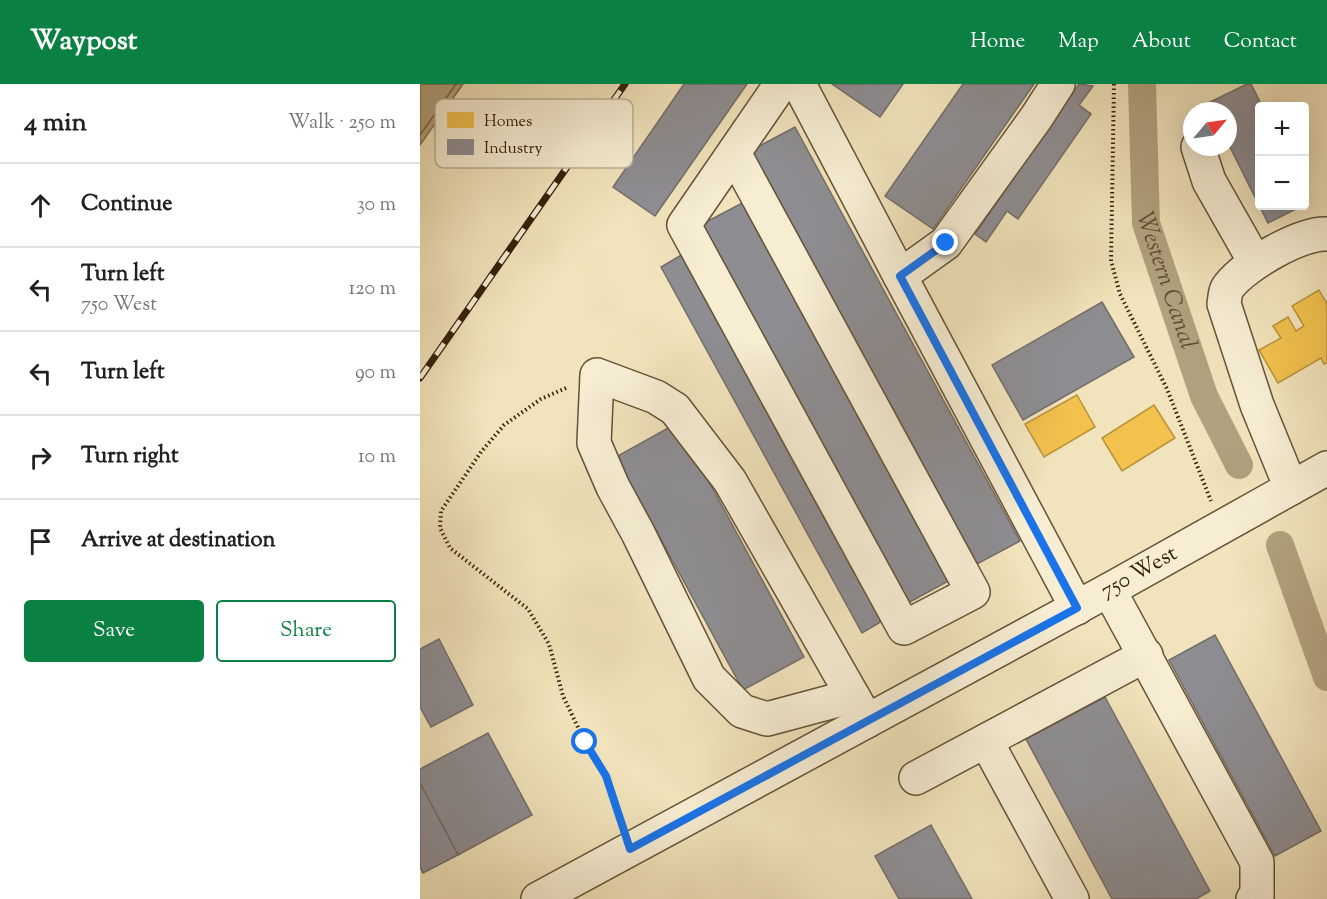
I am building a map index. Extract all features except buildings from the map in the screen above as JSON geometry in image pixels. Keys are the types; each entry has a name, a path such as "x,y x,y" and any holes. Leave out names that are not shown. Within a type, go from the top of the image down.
{"street":[{"path":"734,153 973,592 904,628 684,225 781,84"},
{"path":"799,84 1077,608"},
{"path":"900,276 946,243 1058,84"},
{"path":"1201,156 1209,181 1255,262"},
{"path":"1291,488 1257,405 1224,304 1227,287 1255,262 1315,233 1327,234"},
{"path":"597,375 656,398 675,410 730,481 860,708 767,719 742,711 709,678 639,533 613,487 594,443 597,375"},
{"name":"750 West","path":"538,899 630,849 860,708 1077,608 1327,468"},
{"path":"1109,590 1257,862 1257,897 1253,899"},
{"path":"916,778 1146,656"},
{"path":"986,741 1072,899"}],"path":[{"path":"1114,84 1111,261 1120,294 1167,389 1221,527"},
{"path":"597,375 541,399 504,425 481,452 441,511 440,528 450,548 528,609 549,644 563,696 585,742 606,776 630,849"}],"water":[{"path":"420,84 463,84 452,99 435,99 435,124 420,145"}],"waterway":[{"name":"Western Canal","path":"1142,84 1146,223 1204,396 1239,465"},
{"name":"Western Canal","path":"1280,545 1327,677"}],"railway":[{"path":"615,99 625,84"},
{"path":"420,378 566,168"}],"route":[{"path":"585,742 606,776 630,849 1077,608 900,276 946,243"}]}
